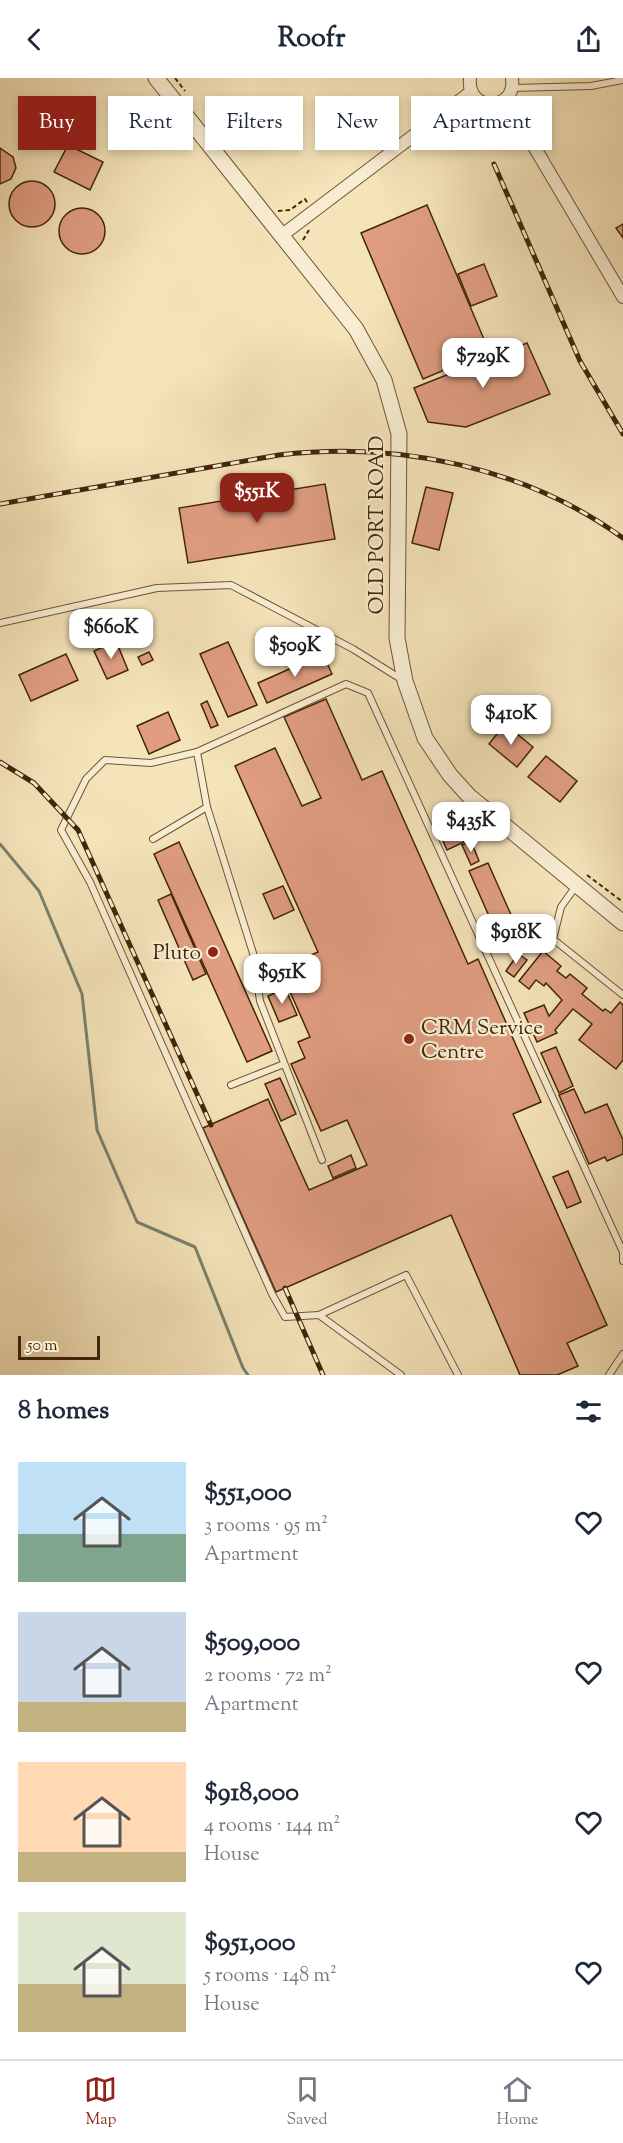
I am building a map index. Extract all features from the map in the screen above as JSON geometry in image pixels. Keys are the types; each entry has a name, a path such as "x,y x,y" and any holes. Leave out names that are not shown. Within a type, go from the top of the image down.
{"street":[{"name":"OLD PORT ROAD","path":"156,78 367,346 384,380 396,416 399,443 397,638 405,681 420,726 450,775 469,796 580,879 623,923"},
{"path":"470,78 471,92 480,102 487,105 494,105 510,88 623,297"},
{"path":"281,236 471,92"}],"lane":[{"path":"510,88 591,86 623,80"},
{"path":"0,623 157,588 231,585 353,649 405,681"},
{"path":"458,1375 406,1275 319,1315 285,1317 272,1294 90,882 61,830 86,779 105,760 151,763 196,752 346,684 368,693 623,1252 623,1262"},
{"path":"196,752 207,807 253,953 260,1001 322,1161"},
{"path":"153,839 207,807"},
{"path":"580,879 561,907 553,939 623,995"},
{"path":"231,1085 284,1064"},
{"path":"319,1315 401,1375"},
{"path":"609,1375 623,1354"}],"path":[{"path":"580,879 623,902"}],"building":[{"path":"0,148 13,157 16,168 11,179 0,184"},
{"path":"65,150 78,150 103,162 90,190 54,172"},
{"path":"32,181 48,188 55,204 48,220 32,227 16,220 9,204 16,188"},
{"path":"427,205 489,351 423,379 361,233"},
{"path":"82,208 98,215 105,231 98,247 82,254 66,247 59,231 66,215"},
{"path":"623,224 623,238 616,228"},
{"path":"484,264 497,296 471,306 458,274"},
{"path":"527,343 550,394 466,427 428,422 414,388"},
{"path":"325,484 335,539 188,563 179,508"},
{"path":"426,487 453,493 439,550 412,543"},
{"path":"116,641 128,670 107,679 94,651"},
{"path":"228,642 257,705 228,717 200,654"},
{"path":"149,652 153,660 142,665 138,657"},
{"path":"66,654 78,680 31,701 19,675"},
{"path":"323,654 332,674 267,703 258,683"},
{"name":"CRM Service Centre","path":"326,699 362,780 382,771 468,964 478,959 541,1102 513,1114 607,1325 567,1343 578,1366 557,1375 520,1375 451,1215 276,1292 203,1128 268,1099 309,1190 367,1165 347,1120 321,1131 291,1064 305,1058 298,1042 310,1037 280,969 318,952 235,766 275,748 302,806 321,798 284,717"},
{"path":"207,701 218,725 211,728 201,704"},
{"path":"168,712 180,740 149,754 137,726"},
{"path":"505,724 533,747 517,767 489,744"},
{"path":"546,756 577,781 560,802 528,777"},
{"path":"457,826 464,842 447,850 440,834"},
{"path":"471,841 479,861 471,865 462,845"},
{"name":"Pluto","path":"179,842 272,1051 247,1062 154,854"},
{"path":"488,863 520,935 501,943 469,871"},
{"path":"283,886 294,910 274,919 263,894"},
{"path":"171,894 206,974 193,980 158,900"},
{"path":"543,951 561,966 557,971 566,978 570,974 587,988 582,994 603,1011 605,1009 611,1013 620,1002 623,1005 623,1060 616,1069 579,1040 592,1024 573,1009 555,1030 557,1033 537,1042 524,1013 544,1005 549,1016 562,1000 546,983 544,986 536,980 529,989 519,981"},
{"path":"518,954 527,960 514,977 506,971"},
{"path":"285,988 297,1015 279,1022 268,996"},
{"path":"556,1047 573,1086 559,1093 541,1053"},
{"path":"280,1078 296,1114 281,1121 265,1084"},
{"path":"574,1089 585,1113 607,1104 623,1140 623,1154 607,1161 605,1157 589,1164 559,1095"},
{"path":"351,1155 356,1168 333,1178 328,1166"},
{"path":"568,1171 581,1202 567,1208 553,1177"}],"waterway":[{"path":"0,844 39,891 82,994 97,1130 137,1222 195,1247 243,1368 248,1375"}],"railway":[{"path":"494,164 580,361 623,434"},
{"path":"0,504 279,455 369,452 414,456 502,477 545,493 585,513 623,538"},
{"path":"0,762 34,783 78,830 211,1125"},
{"path":"285,1288 323,1375"}],"place":[{"name":"Pluto","path":"213,952"},
{"name":"CRM Service Centre","path":"409,1039"}]}
